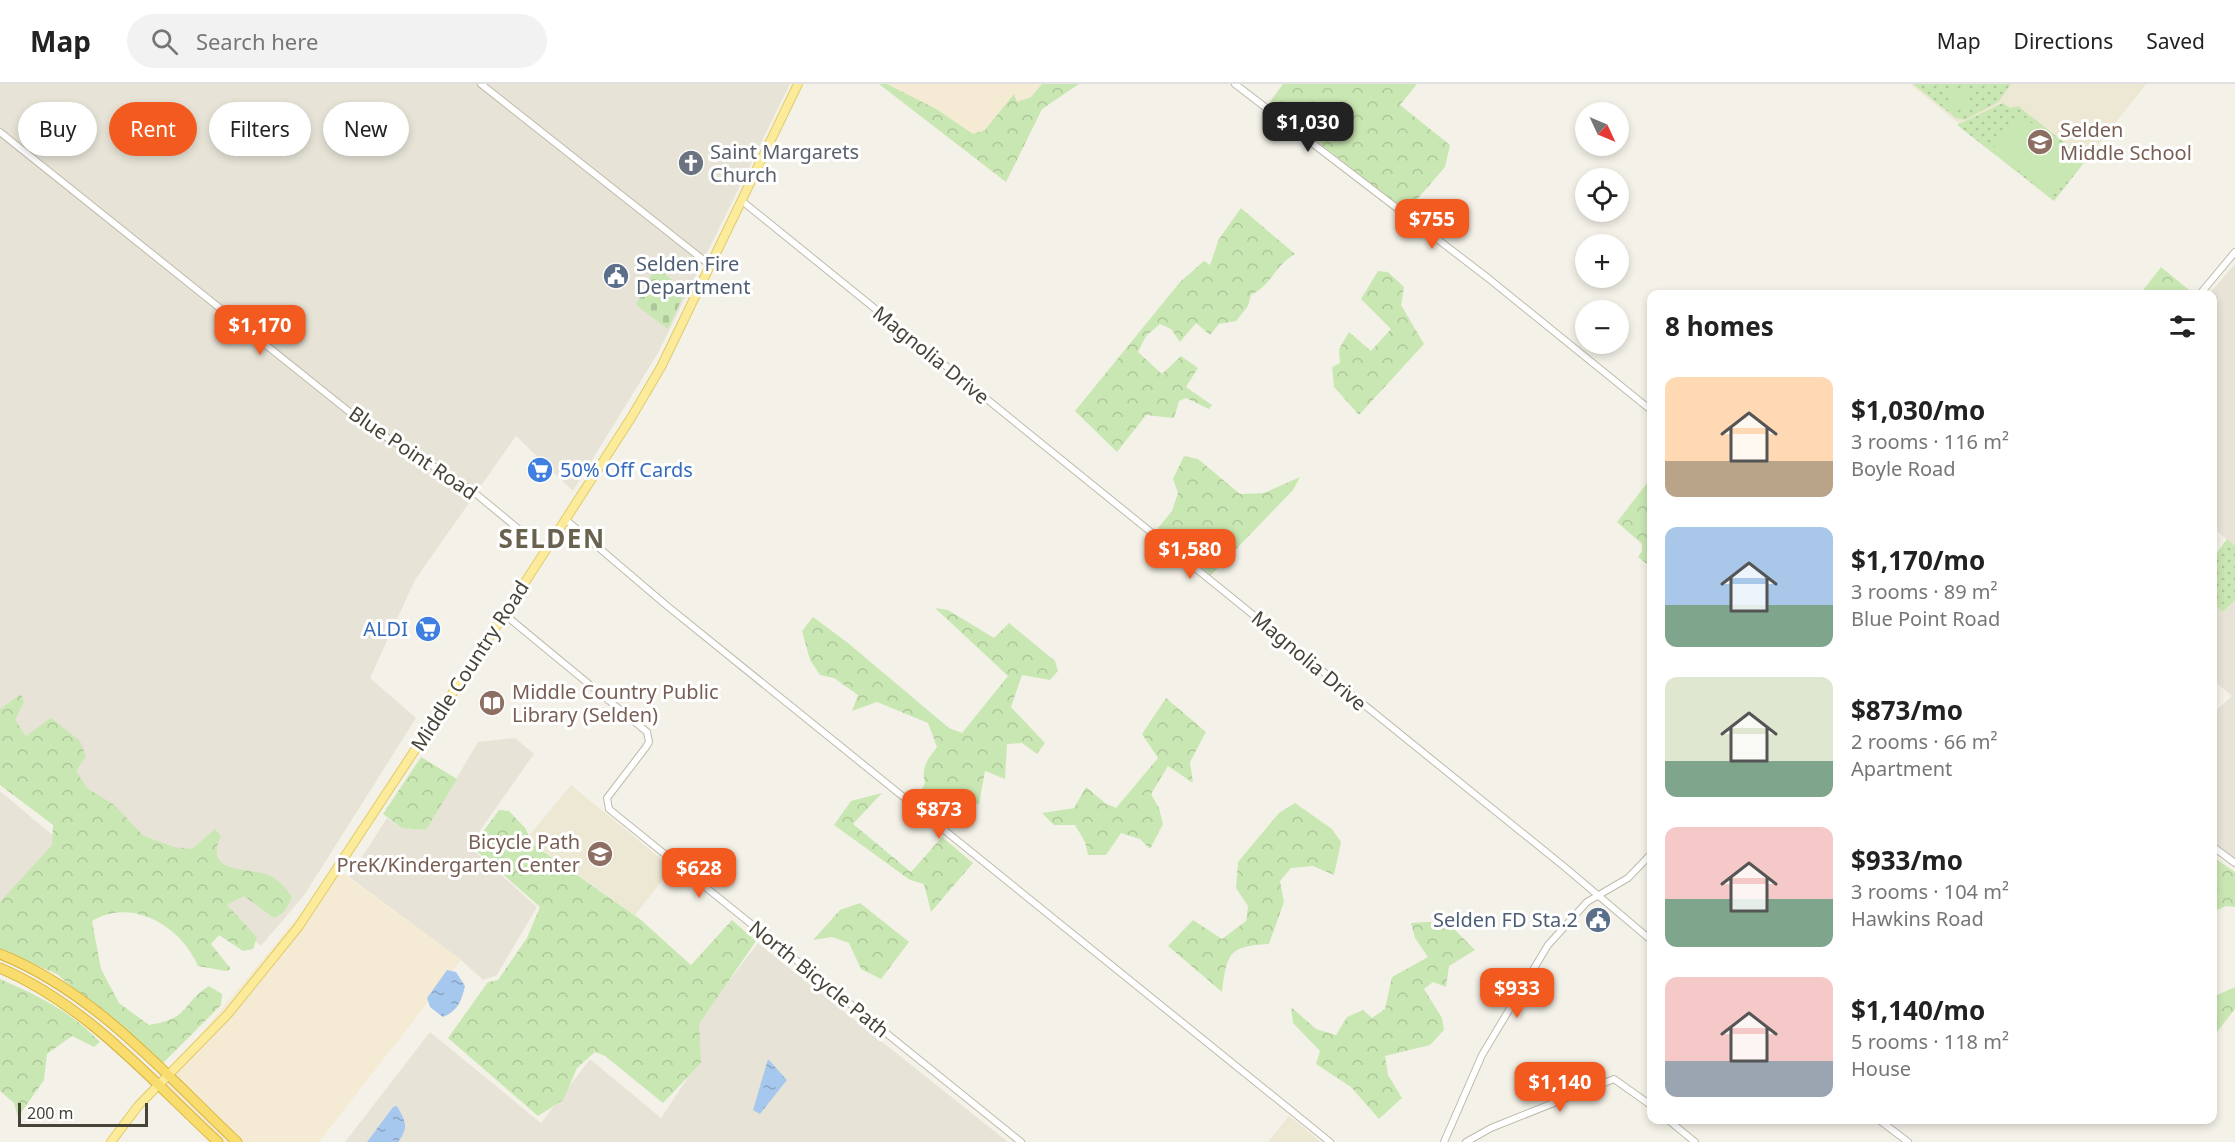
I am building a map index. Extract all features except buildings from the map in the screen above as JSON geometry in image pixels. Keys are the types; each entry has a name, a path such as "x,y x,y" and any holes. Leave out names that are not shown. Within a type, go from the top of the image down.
{"highway":[{"path":"0,954 33,969 76,995 114,1025 237,1142"},
{"path":"0,968 33,984 73,1009 218,1142"}],"main road":[{"name":"Middle Country Road","path":"111,1142 138,1106 228,1014 298,926 504,614 635,412 674,342 798,84"}],"street":[{"path":"481,84 711,266"},
{"path":"1236,84 1488,278 1647,407"},
{"name":"Blue Point Road","path":"0,132 362,422 470,489 544,550"},
{"name":"Magnolia Drive","path":"742,201 1647,937"},
{"path":"2203,290 2235,252"},
{"path":"565,519 666,605 1329,1142"},
{"name":"North Bicycle Path","path":"504,614 647,732 646,747 607,798 609,809 1021,1142"},
{"path":"2217,850 2235,863"},
{"path":"1444,1142 1482,1055 1548,945 1587,902 1600,897 1637,871 1647,859"},
{"path":"1612,907 1610,896 1613,888"},
{"path":"1466,1142 1491,1128 1614,1079 1647,1102"},
{"path":"1673,1124 1695,1142"},
{"path":"1885,1124 1908,1142"}],"shaded area":[{"name":"SELDEN","path":"0,84 790,84 658,353 573,491 516,436 415,580 370,678 416,718 305,894 261,946 0,732"},
{"path":"879,84 1060,84 1042,109 1006,182"},
{"name":"Selden Middle School","path":"1910,84 2146,84 2054,201"},
{"path":"2235,264 2235,546 2217,531 2217,290 2212,290"},
{"path":"2235,600 2235,863 2217,849 2217,710 2232,696 2217,683 2217,607 2223,612"},
{"path":"515,738 534,754 469,846 537,907 497,975 483,980 461,960 349,877 387,818 402,828 426,830 478,742"},
{"name":"Bicycle Path PreK/Kindergarten Center","path":"571,785 672,868 635,915 526,839"},
{"path":"0,791 61,842 0,912"},
{"path":"337,869 461,960 319,1142 218,1142 158,1086"},
{"path":"758,943 1008,1142 345,1142 430,1032 541,1123 590,1059 661,1118 697,1064 696,1024"},
{"path":"1289,1116 1321,1142 1268,1142"}],"green space":[{"path":"879,84 887,84 936,109 973,134 985,130 1014,94 1017,102 1031,97 1042,84 1079,84 1042,109 1006,182"},
{"path":"1283,84 1417,84 1400,105 1450,145 1445,167 1406,212 1269,103"},
{"path":"1913,84 2011,84 1998,102 1965,120 1956,118"},
{"path":"1959,88 1967,91 1970,99 1967,107 1959,110 1951,107 1948,99 1951,91"},
{"path":"2003,103 2010,108 2018,106 2086,160 2054,201 1957,125"},
{"path":"2020,114 2079,161 2051,196 1992,150"},
{"path":"1241,208 1295,254 1282,264 1264,286 1251,295 1248,306 1236,321 1219,324 1210,335 1196,323 1180,342 1171,329 1160,324 1146,336 1138,352 1162,374 1181,356 1198,368 1186,387 1212,405 1209,409 1186,398 1179,401 1174,418 1146,415 1117,452 1075,411 1180,282 1204,261 1210,265 1219,239"},
{"path":"656,266 685,292 668,329 636,305"},
{"path":"2161,267 2189,290 2143,290"},
{"path":"1378,271 1388,272 1404,287 1401,305 1424,344 1359,415 1334,387 1332,367 1340,363 1339,349 1349,332 1371,351 1391,329 1361,299"},
{"path":"1184,456 1198,459 1240,494 1264,493 1300,477 1293,490 1211,575 1158,528 1172,511 1178,493 1173,479"},
{"path":"1647,483 1647,564 1638,557 1642,551 1642,544 1617,522"},
{"path":"2227,539 2235,546 2235,600 2223,612 2217,607 2217,553"},
{"path":"935,608 948,610 994,638 1009,623 1055,661 1058,671 1050,680 1022,675 1011,707 1045,743 1037,754 1022,743 1007,744 1005,779 985,771 979,804 964,802 941,818 917,798 925,783 926,764 937,747 928,723 877,702 852,711 858,695 834,678 820,675 810,660 802,631 813,617 848,643 949,728 962,733 1008,676"},
{"path":"21,694 24,702 15,720 26,736 51,718 80,741 86,756 76,771 88,789 113,804 144,836 174,847 192,849 215,829 221,836 217,849 218,857 223,863 230,867 276,879 292,898 284,912 274,918 244,896 227,905 257,937 253,949 243,951 219,935 211,944 231,969 226,971 198,966 180,939 168,928 139,914 123,912 107,914 92,921 101,969 119,1003 149,1025 163,1022 179,1014 209,986 222,994 221,1005 161,1065 57,974 0,950 0,902 52,845 53,825 0,785 0,709"},
{"path":"1166,698 1206,732 1190,762 1193,783 1168,766 1151,794 1159,808 1163,824 1150,849 1140,839 1121,833 1106,855 1088,855 1085,842 1075,825 1054,825 1042,813 1074,808 1086,787 1105,803 1116,808 1158,758 1142,734"},
{"path":"421,757 457,779 426,830 402,828 383,814"},
{"path":"882,793 853,824 911,872 942,837 973,863 931,912 924,884 910,880 834,825 851,801"},
{"path":"1295,803 1332,829 1341,842 1334,875 1313,866 1291,868 1280,881 1284,902 1269,944 1245,947 1232,954 1228,961 1222,992 1168,946 1193,920 1222,939 1246,921 1248,906 1236,888 1238,862 1279,813"},
{"path":"499,810 509,811 526,829 531,843 640,919 691,965 732,920 756,941 699,1024 701,1063 663,1103 605,1056 595,1052 577,1068 563,1100 538,1116 448,1038 488,982 498,980 527,938 540,907 472,847"},
{"path":"2217,860 2235,872 2235,907 2226,906 2217,910"},
{"path":"860,903 909,942 881,979 861,969 849,943 832,937 813,940 840,910"},
{"path":"1446,921 1475,950 1449,966 1446,987 1433,982 1424,989 1442,1018 1444,1030 1430,1045 1385,1056 1388,1075 1402,1098 1379,1119 1351,1087 1316,1064 1320,1051 1293,1023 1291,1007 1316,1029 1336,1035 1347,1017 1363,1010 1372,1018 1385,1009 1392,977 1428,957 1415,938 1411,923"},
{"path":"0,979 53,1005 77,1021 100,1042 94,1047 72,1036 47,1054 44,1080 18,1117 14,1103 0,1091"},
{"path":"2235,987 2235,1009 2217,1032 2217,995"}],"water":[{"path":"447,970 456,972 465,986 458,1005 443,1017 430,1007 427,998"},
{"path":"768,1059 787,1080 760,1114 753,1110"},
{"path":"397,1106 405,1124 404,1132 398,1142 367,1142 393,1107"}],"place":[{"name":"Selden Middle School","path":"2040,142"},
{"name":"Saint Margarets Church","path":"691,163"},
{"name":"Selden Fire Department","path":"616,276"},
{"name":"50% Off Cards","path":"540,470"},
{"name":"ALDI","path":"428,629"},
{"name":"Middle Country Public Library (Selden)","path":"492,703"},
{"name":"Bicycle Path PreK/Kindergarten Center","path":"600,854"},
{"name":"Selden FD Sta.2","path":"1598,920"}],"district":[{"name":"SELDEN","path":"552,539"}]}
